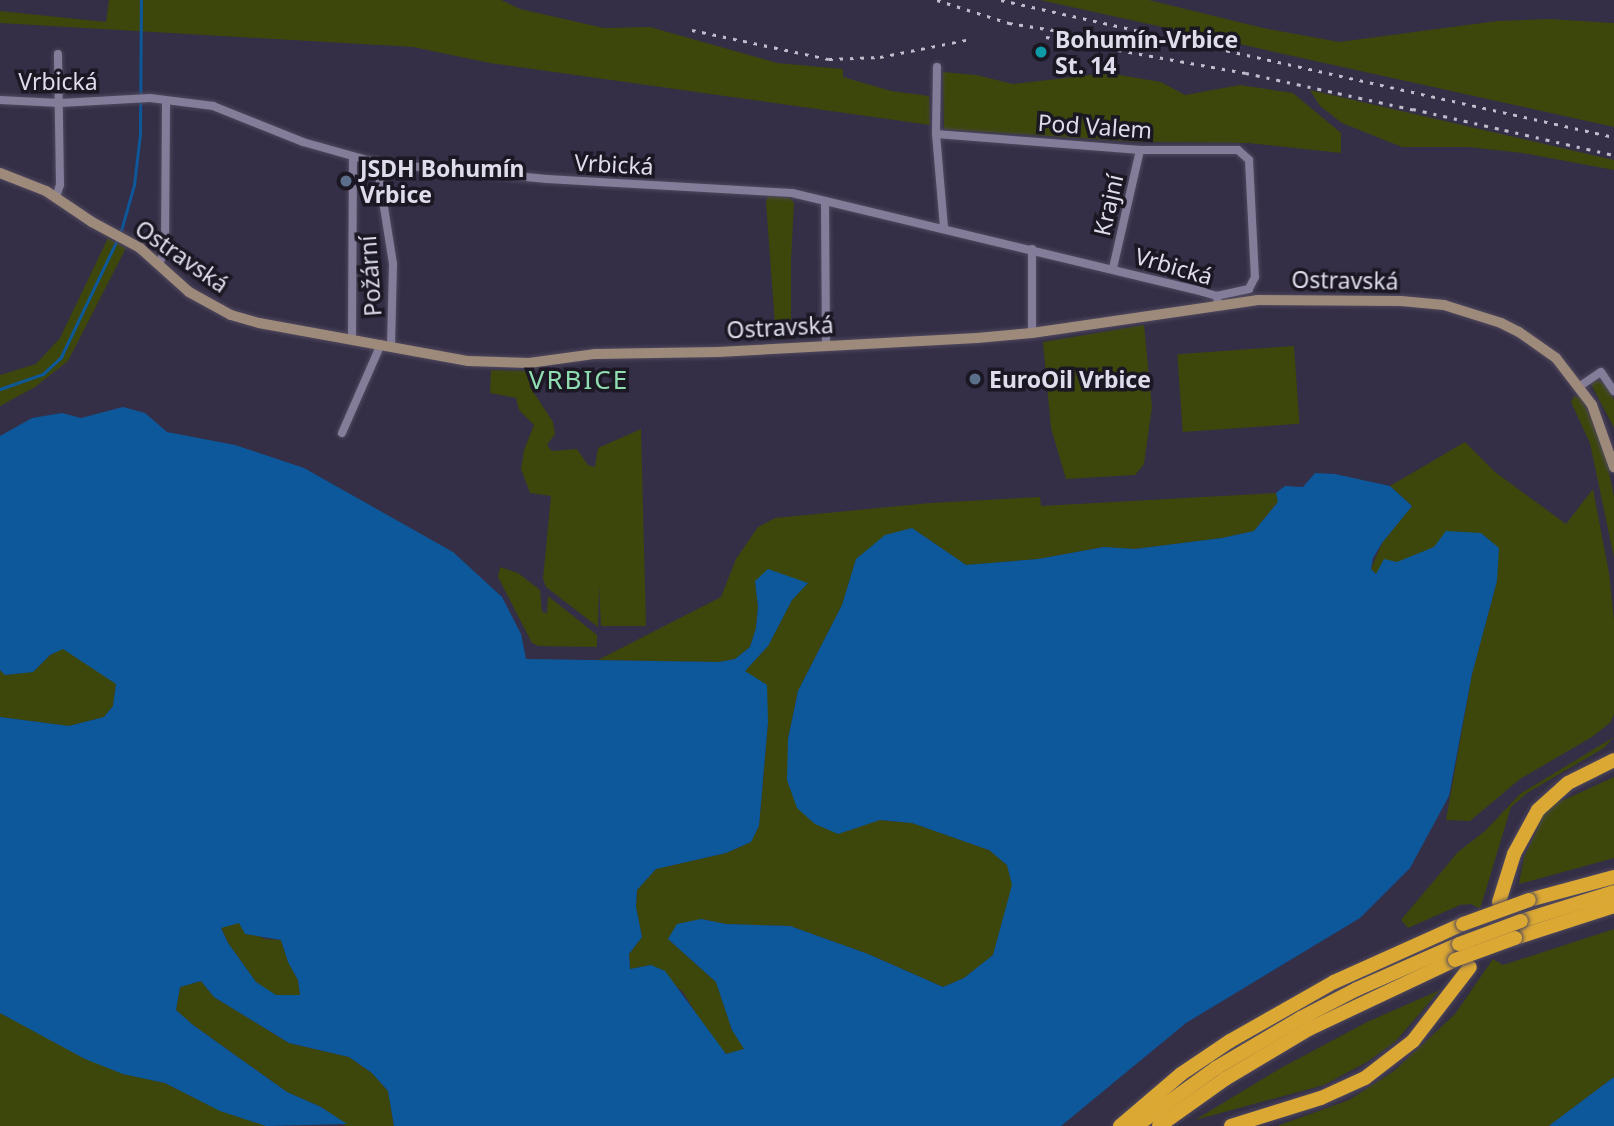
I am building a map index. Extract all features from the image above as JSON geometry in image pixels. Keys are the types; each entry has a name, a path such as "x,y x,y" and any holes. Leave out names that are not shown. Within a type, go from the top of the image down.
{"highway":[{"path":"1499,902 1514,854 1538,810 1568,783 1614,760"},
{"path":"1120,1126 1181,1073 1230,1041 1334,982 1463,924 1528,900 1614,877"},
{"path":"1136,1126 1216,1068 1301,1018 1404,967 1521,920 1614,892"},
{"path":"1159,1126 1224,1079 1308,1029 1455,960 1614,906"},
{"path":"1231,1126 1330,1095 1364,1078 1413,1041 1470,967"}],"main road":[{"name":"Ostravská","path":"0,173 57,197 159,264 189,292 231,315 259,323 352,338 458,360 509,363 617,353 826,346 1032,333 1218,300 1444,305 1483,316 1519,332 1556,358 1580,386 1602,426 1614,467"}],"street":[{"path":"57,197 60,186 58,54"},
{"path":"937,67 936,134 944,228"},
{"name":"Vrbická","path":"0,100 60,103 150,98 213,106 303,142 377,163 506,176 792,193 1113,268 1218,300"},
{"path":"159,264 165,249 166,101"},
{"name":"Pod Valem","path":"936,134 1140,150 1238,150 1249,160 1255,277 1248,289 1218,300"},
{"name":"Krajní","path":"1113,268 1140,150"},
{"name":"Požární","path":"352,338 353,158"},
{"name":"Požární","path":"377,163 393,264 386,345"},
{"path":"825,201 826,346"},
{"path":"1032,249 1032,333"},
{"path":"342,433 386,345"},
{"path":"1580,386 1601,372 1614,391"}],"green space":[{"path":"109,0 501,0 520,9 604,28 650,27 777,63 843,69 843,77 891,91 929,96 930,125 490,63 413,47 0,23 0,11 106,22"},
{"path":"1040,0 1149,0 1263,28 1339,42 1497,21 1549,19 1614,23 1614,127"},
{"path":"943,72 976,75 1013,84 1108,73 1161,82 1185,95 1240,85 1293,93 1341,133 1341,153 1248,143 1137,142 944,129"},
{"path":"1310,90 1614,160 1614,170 1522,153 1469,147 1402,147 1342,123 1320,106"},
{"path":"768,196 790,198 794,203 791,338 776,339 766,202"},
{"path":"108,238 126,248 68,361 35,387 0,406 0,375 36,364 60,338"},
{"path":"1144,325 1152,407 1144,464 1135,475 1066,479 1051,428 1043,342"},
{"path":"1294,346 1299,424 1183,432 1177,354"},
{"path":"491,370 529,371 530,387 553,422 555,434 547,445 552,451 577,449 588,465 595,467 598,448 641,429 646,626 601,626 599,586 598,627 546,587 543,579 551,496 530,493 521,469 524,450 534,425 519,410 516,398 490,393"},
{"path":"1596,380 1606,384 1614,400 1614,428 1591,384"},
{"path":"1574,396 1581,398 1603,442 1614,497 1614,558 1590,443 1571,402"},
{"path":"1465,442 1495,472 1566,524 1593,489 1609,573 1614,619 1614,714 1611,722 1592,737 1520,779 1470,821 1446,820 1472,674 1497,581 1434,547 1376,574 1371,569 1382,543 1412,506 1390,486"},
{"path":"1276,493 1278,502 1254,531 1222,538 1135,549 1104,547 1038,559 966,565 912,528 856,559 842,605 798,691 788,739 838,834 879,820 912,823 989,850 1007,865 1013,885 993,955 964,978 943,987 868,954 790,926 726,924 701,919 668,939 716,982 732,1030 745,1049 726,1054 708,1033 683,992 651,965 630,969 629,954 642,937 636,907 637,890 656,869 726,853 751,842 759,826 768,722 745,671 768,646 792,600 808,583 755,581 758,607 756,628 750,647 735,659 719,662 598,660 721,597 736,559 758,527 775,518 930,503 1040,497 1041,506"},
{"path":"500,567 518,573 540,590 542,612 547,613 548,596 597,635 597,647 539,646 532,643 498,577"},
{"path":"63,648 116,683 113,706 104,717 69,726 0,717 0,670 5,675 33,672 50,655"},
{"path":"1614,737 1604,748 1527,793 1511,807 1480,909 1471,904 1460,905 1408,928 1401,920 1458,852 1485,831 1520,794"},
{"path":"1614,777 1614,858 1519,884 1524,857 1538,828 1540,813 1553,799 1557,803"},
{"path":"239,923 264,939 281,940 288,962 298,980 300,995 276,996 256,982 228,943 221,927"},
{"path":"1614,929 1614,1077 1549,1126 1277,1126 1349,1100 1394,1071 1455,1014 1493,959 1503,965"},
{"path":"201,981 214,997 289,1043 349,1057 372,1073 388,1091 394,1126 346,1126 321,1107 287,1092 193,1025 176,1010 180,987"},
{"path":"1440,990 1395,1042 1367,1062 1324,1085 1195,1120 1279,1069 1367,1022"},
{"path":"0,1013 123,1074 165,1083 220,1110 266,1126 0,1126"}],"water":[{"path":"123,407 145,413 167,432 235,445 304,468 453,552 502,597 521,634 526,659 719,662 735,659 750,647 756,628 758,607 755,581 768,569 808,583 792,600 768,646 745,671 767,685 768,722 759,826 751,842 726,853 656,869 637,890 636,907 642,937 629,954 630,969 651,965 665,971 726,1054 744,1049 732,1030 716,982 668,939 677,924 701,919 726,924 790,926 868,954 943,987 964,978 993,955 1012,885 1007,865 989,850 912,823 880,820 838,834 815,824 797,808 787,780 788,739 798,691 842,605 856,559 885,535 912,528 966,565 1038,559 1104,547 1135,549 1222,538 1254,531 1278,502 1276,493 1285,486 1303,487 1315,473 1335,474 1390,486 1412,506 1373,558 1371,569 1376,574 1384,559 1397,562 1434,547 1446,531 1481,533 1499,548 1497,581 1472,674 1449,796 1410,868 1360,918 1186,1023 1061,1126 394,1126 388,1091 372,1073 349,1057 289,1043 214,997 201,981 180,987 176,1010 193,1025 287,1092 321,1107 347,1124 266,1126 220,1111 165,1083 123,1074 85,1059 0,1013 0,717 69,726 104,717 113,706 116,684 63,649 50,655 33,672 5,675 0,670 0,436 32,418 62,413 81,418","holes":["239,923 245,934 281,940 288,962 298,980 300,995 276,995 256,982 228,943 221,928"]},
{"path":"1614,1077 1614,1126 1549,1126 1554,1122"}],"waterway":[{"path":"120,234 134,185 140,134 141,0"},
{"path":"0,389 43,374 61,357 117,240"}],"railway":[{"path":"937,0 1009,23 1059,31"},
{"path":"1001,0 1614,137"},
{"path":"692,30 829,59 880,57 966,40"},
{"path":"1046,37 1246,73 1420,111"},
{"path":"1413,109 1614,155"}],"place":[{"name":"Bohumín-Vrbice St. 14","path":"1041,52"},
{"name":"JSDH Bohumín Vrbice","path":"346,181"},
{"name":"EuroOil Vrbice","path":"975,379"}],"district":[{"name":"VRBICE","path":"579,380"}]}
